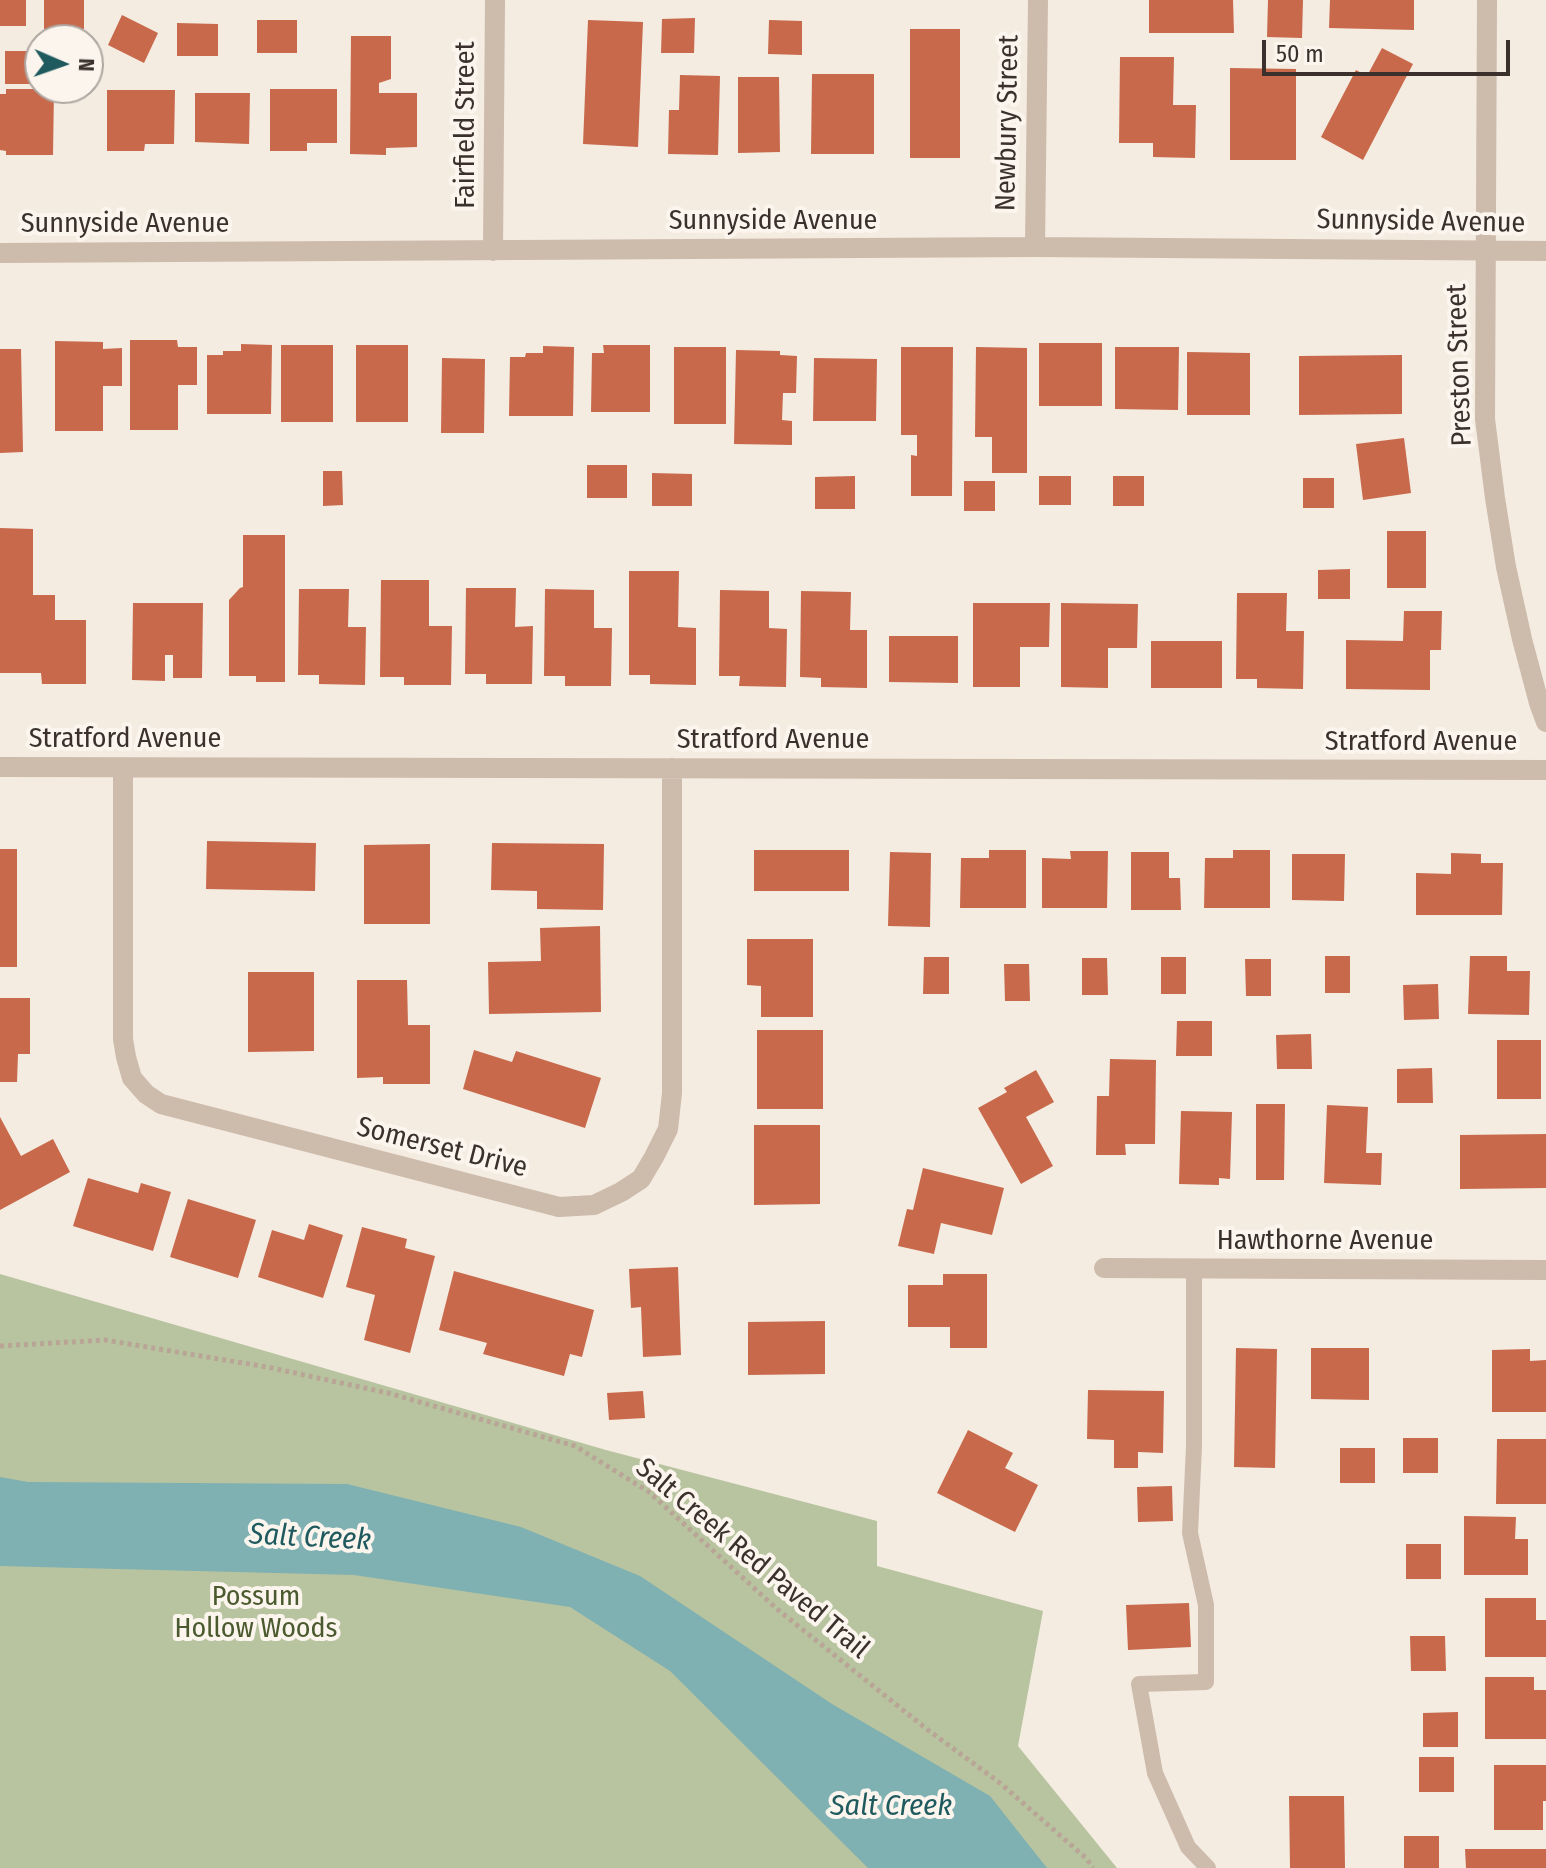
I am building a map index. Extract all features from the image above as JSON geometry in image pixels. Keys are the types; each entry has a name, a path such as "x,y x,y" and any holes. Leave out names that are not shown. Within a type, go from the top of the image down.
{"street":[{"name":"Fairfield Street","path":"493,251 495,0"},
{"name":"Newbury Street","path":"1035,247 1038,0"},
{"name":"Preston Street","path":"1487,0 1485,419 1506,567 1522,639 1546,722"},
{"name":"Sunnyside Avenue","path":"0,253 1035,247 1546,251"},
{"name":"Stratford Avenue","path":"0,767 1546,770"},
{"name":"Somerset Drive","path":"123,767 123,1039 132,1078 146,1094 161,1104 559,1207 594,1205 641,1179 668,1129 672,1077 672,768"},
{"name":"Hawthorne Avenue","path":"1104,1268 1546,1270"}],"lane":[{"path":"1194,1268 1194,1446 1190,1533 1206,1605 1206,1682 1139,1684 1155,1773 1188,1847 1208,1868"}],"path":[{"name":"Salt Creek Red Paved Trail","path":"0,1346 105,1340 267,1367 388,1393 575,1446 649,1492 777,1609 928,1730 1000,1783 1086,1858 1093,1868"}],"green space":[{"name":"Possum Hollow Woods","path":"0,1274 606,1450 877,1521 877,1566 1043,1611 1018,1746 1117,1868 0,1868"}],"water":[{"name":"Salt Creek","path":"0,1477 28,1482 347,1484 521,1527 640,1576 832,1704 990,1796 1047,1868 868,1868 670,1671 570,1607 354,1575 0,1566"}],"building":[{"path":"0,0 26,0 24,26 0,26"},
{"path":"44,0 84,0 84,24 44,24"},
{"path":"1149,0 1233,0 1234,33 1149,33"},
{"path":"1268,0 1303,0 1302,38 1267,37"},
{"path":"1330,0 1414,0 1414,30 1329,28"},
{"path":"122,15 158,33 144,63 108,45"},
{"path":"695,18 694,53 661,53 662,19"},
{"path":"257,20 297,20 297,53 257,53"},
{"path":"588,20 643,22 638,147 583,144"},
{"path":"769,20 802,21 802,55 768,54"},
{"path":"177,23 218,24 218,56 177,56"},
{"path":"910,29 960,29 960,158 910,158"},
{"path":"351,36 391,36 391,79 379,83 379,93 417,93 417,147 386,148 386,155 350,154"},
{"path":"1382,48 1413,64 1363,160 1321,137 1356,70 1367,76"},
{"path":"5,51 24,51 24,84 5,84"},
{"path":"1120,57 1174,57 1173,105 1196,105 1195,158 1153,157 1153,143 1119,143"},
{"path":"1230,68 1296,69 1296,160 1230,160"},
{"path":"812,74 874,74 874,154 811,154"},
{"path":"680,75 720,76 718,155 668,154 669,110 679,110"},
{"path":"738,77 779,77 780,152 738,153"},
{"path":"6,89 24,89 24,104 54,104 53,155 6,155 6,151 0,150 0,94 6,94"},
{"path":"270,89 337,89 337,143 307,143 307,151 270,151"},
{"path":"107,90 175,90 174,144 145,144 144,151 107,151"},
{"path":"195,93 250,93 249,144 195,142"},
{"path":"130,340 177,340 178,347 197,347 197,385 178,385 178,430 130,430"},
{"path":"55,341 103,342 103,349 122,348 122,386 103,386 103,431 55,431"},
{"path":"1039,343 1102,343 1102,406 1039,406"},
{"path":"241,344 272,345 271,414 207,414 207,355 241,351"},
{"path":"281,345 333,345 333,422 281,422"},
{"path":"356,345 408,345 408,422 356,422"},
{"path":"603,345 650,345 650,412 591,412 592,353 604,353"},
{"path":"543,346 574,347 573,416 509,416 510,357 543,353"},
{"path":"674,347 726,347 726,424 674,424"},
{"path":"901,347 953,347 952,496 911,496 911,455 917,456 917,435 901,435"},
{"path":"976,347 1027,348 1027,473 992,473 992,437 975,437"},
{"path":"1115,347 1179,347 1178,410 1115,409"},
{"path":"0,349 21,349 23,452 0,453"},
{"path":"736,350 780,351 780,355 797,356 796,393 783,393 782,420 792,421 792,445 734,444"},
{"path":"1187,352 1250,353 1250,415 1187,415"},
{"path":"1402,355 1402,414 1299,415 1299,356"},
{"path":"442,358 485,359 484,433 441,433"},
{"path":"814,358 877,359 876,421 813,421"},
{"path":"1404,438 1411,493 1363,500 1356,444"},
{"path":"587,465 627,465 627,498 587,498"},
{"path":"323,471 342,471 343,505 323,506"},
{"path":"652,473 692,474 692,506 652,506"},
{"path":"855,476 855,509 815,509 815,477"},
{"path":"1039,476 1071,476 1071,505 1039,505"},
{"path":"1113,476 1144,476 1144,506 1113,506"},
{"path":"1303,478 1334,478 1334,508 1303,508"},
{"path":"964,481 995,481 995,511 964,511"},
{"path":"0,528 33,529 33,595 55,595 55,620 86,620 86,684 42,684 41,673 0,673"},
{"path":"1387,531 1426,531 1426,588 1387,588"},
{"path":"243,535 285,535 285,682 256,682 256,676 229,676 229,600 243,587"},
{"path":"1350,569 1350,599 1318,599 1318,570"},
{"path":"629,571 679,571 678,627 696,628 696,685 650,684 650,675 629,675"},
{"path":"381,580 429,580 429,626 452,626 451,685 404,685 404,677 380,677"},
{"path":"466,588 516,588 515,627 533,626 532,684 486,684 486,674 465,674"},
{"path":"299,589 349,589 348,627 366,627 365,685 319,684 319,675 298,675"},
{"path":"545,589 594,590 594,628 612,628 611,686 565,686 565,676 544,676"},
{"path":"720,590 769,591 769,628 787,629 786,687 739,686 740,676 719,676"},
{"path":"801,591 851,592 850,630 867,630 867,688 821,687 821,678 800,677"},
{"path":"1237,593 1287,593 1286,631 1304,631 1303,689 1257,688 1257,679 1236,679"},
{"path":"133,603 203,603 202,678 173,678 173,655 165,655 165,681 132,680"},
{"path":"973,603 1050,603 1049,647 1020,647 1020,687 973,687"},
{"path":"1061,603 1138,604 1137,648 1108,648 1108,688 1061,687"},
{"path":"1404,611 1442,611 1441,650 1430,650 1430,690 1346,689 1346,640 1403,641"},
{"path":"889,636 958,636 958,683 889,682"},
{"path":"1151,641 1222,641 1222,688 1151,688"},
{"path":"207,841 316,843 315,891 206,889"},
{"path":"492,843 604,844 603,910 537,909 537,891 491,890"},
{"path":"430,844 430,924 364,924 364,845"},
{"path":"0,849 17,849 17,967 0,967"},
{"path":"754,850 849,850 849,891 754,891"},
{"path":"989,850 1026,850 1026,908 960,908 961,858 989,858"},
{"path":"1233,850 1270,850 1270,908 1204,908 1205,858 1233,858"},
{"path":"1070,851 1108,851 1107,908 1042,908 1042,858 1071,859"},
{"path":"890,852 931,853 930,927 888,926"},
{"path":"1131,852 1169,852 1169,878 1180,878 1181,910 1131,910"},
{"path":"1451,853 1481,854 1481,863 1503,863 1502,915 1416,915 1416,873 1451,874"},
{"path":"1292,854 1345,854 1344,901 1292,900"},
{"path":"600,926 601,1012 489,1014 488,962 541,961 540,928"},
{"path":"747,939 813,939 813,1017 761,1017 761,986 747,985"},
{"path":"1325,956 1350,956 1350,993 1325,993"},
{"path":"1470,956 1507,956 1507,971 1530,971 1529,1015 1468,1014"},
{"path":"924,957 949,957 949,994 923,994"},
{"path":"1161,957 1186,957 1186,994 1161,994"},
{"path":"1082,958 1107,958 1108,995 1082,995"},
{"path":"1245,959 1271,959 1271,996 1246,996"},
{"path":"1004,964 1029,964 1030,1001 1005,1001"},
{"path":"248,972 314,972 314,1051 248,1052"},
{"path":"357,980 407,980 408,1025 430,1025 430,1084 383,1084 383,1077 357,1078"},
{"path":"1438,984 1439,1019 1404,1020 1403,985"},
{"path":"0,998 30,998 30,1054 18,1054 17,1082 0,1082"},
{"path":"1177,1021 1212,1021 1212,1056 1176,1056"},
{"path":"757,1030 823,1030 823,1109 757,1109"},
{"path":"1311,1034 1312,1069 1277,1069 1276,1035"},
{"path":"1497,1040 1541,1040 1541,1099 1497,1099"},
{"path":"474,1050 512,1062 516,1051 601,1078 585,1128 463,1089"},
{"path":"1110,1059 1156,1060 1155,1144 1125,1144 1126,1155 1096,1155 1097,1096 1109,1096"},
{"path":"1432,1068 1433,1103 1397,1103 1397,1069"},
{"path":"1036,1070 1054,1102 1026,1117 1053,1166 1021,1184 978,1108 1007,1092 1004,1088"},
{"path":"1256,1104 1285,1104 1284,1180 1256,1180"},
{"path":"1327,1105 1368,1107 1366,1153 1382,1153 1381,1185 1324,1183"},
{"path":"1181,1111 1232,1112 1230,1179 1219,1178 1219,1185 1179,1184"},
{"path":"0,1117 21,1156 53,1139 70,1172 0,1210"},
{"path":"754,1125 820,1125 820,1204 754,1205"},
{"path":"1546,1134 1546,1188 1460,1189 1460,1135"},
{"path":"923,1168 1004,1188 992,1235 941,1223 934,1254 898,1246 907,1209 913,1210"},
{"path":"88,1178 138,1193 141,1183 171,1192 153,1251 73,1226"},
{"path":"188,1199 256,1220 238,1278 170,1257"},
{"path":"309,1224 343,1235 323,1298 258,1277 272,1230 304,1240"},
{"path":"362,1227 407,1239 405,1248 435,1256 410,1353 364,1340 375,1295 346,1287"},
{"path":"678,1267 681,1355 643,1357 641,1307 631,1308 629,1269"},
{"path":"454,1271 594,1310 582,1357 570,1354 564,1376 483,1354 487,1343 439,1330"},
{"path":"943,1274 987,1274 987,1348 950,1348 950,1327 908,1327 908,1285 943,1285"},
{"path":"825,1321 825,1374 748,1375 748,1322"},
{"path":"1236,1348 1277,1349 1275,1468 1234,1467"},
{"path":"1311,1348 1369,1348 1369,1400 1311,1399"},
{"path":"1530,1349 1530,1361 1546,1360 1546,1412 1492,1412 1492,1350"},
{"path":"1088,1390 1164,1391 1163,1453 1138,1452 1138,1468 1114,1468 1114,1440 1087,1439"},
{"path":"643,1391 645,1418 609,1420 607,1393"},
{"path":"968,1430 1013,1453 1005,1468 1038,1485 1015,1532 937,1493"},
{"path":"1403,1438 1438,1438 1438,1473 1403,1473"},
{"path":"1497,1439 1546,1439 1546,1504 1496,1504"},
{"path":"1340,1448 1375,1448 1375,1483 1340,1483"},
{"path":"1172,1486 1173,1521 1138,1522 1137,1487"},
{"path":"1464,1516 1516,1517 1515,1539 1528,1539 1528,1575 1464,1575"},
{"path":"1406,1544 1441,1544 1441,1579 1406,1579"},
{"path":"1485,1598 1536,1598 1536,1620 1546,1620 1546,1657 1485,1657"},
{"path":"1189,1603 1191,1647 1128,1650 1126,1605"},
{"path":"1410,1636 1445,1636 1446,1671 1411,1671"},
{"path":"1485,1677 1534,1677 1534,1690 1546,1690 1546,1739 1485,1739"},
{"path":"1458,1712 1458,1747 1423,1747 1423,1713"},
{"path":"1419,1757 1454,1757 1454,1792 1419,1792"},
{"path":"1494,1765 1546,1765 1543,1830 1494,1830"},
{"path":"1289,1796 1344,1796 1345,1868 1290,1868"},
{"path":"1404,1836 1439,1836 1439,1868 1404,1868"},
{"path":"1465,1849 1546,1849 1546,1868 1466,1868"}]}
